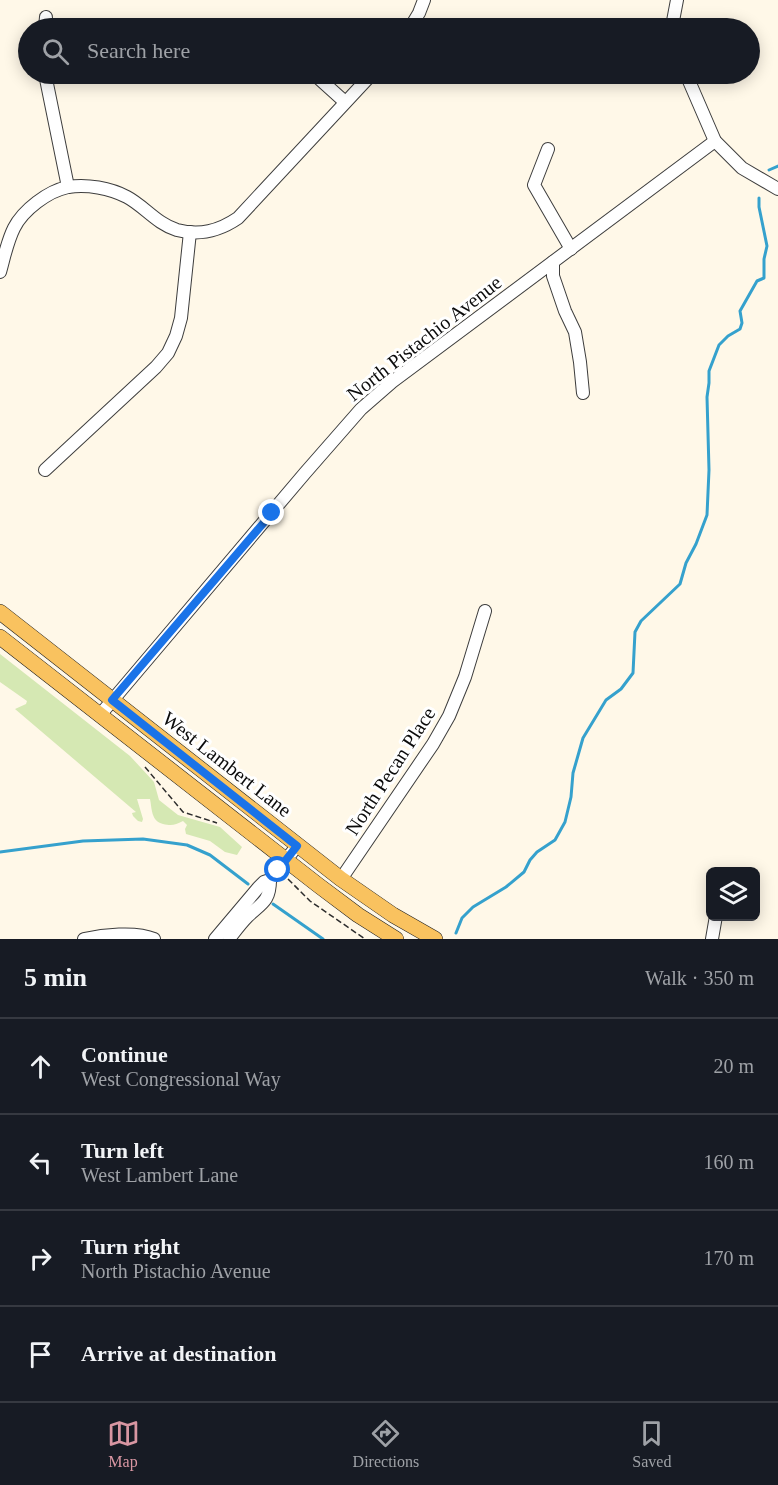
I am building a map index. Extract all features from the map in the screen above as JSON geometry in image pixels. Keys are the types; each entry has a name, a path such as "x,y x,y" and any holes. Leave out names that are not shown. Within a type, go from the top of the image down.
{"main road":[{"name":"West Lambert Lane","path":"0,612 297,846 393,915 435,939"},
{"name":"West Lambert Lane","path":"0,637 285,861 358,915 396,939"}],"street":[{"path":"416,18 424,0"},
{"path":"674,18 677,0"},
{"path":"47,84 68,188"},
{"path":"325,84 345,102"},
{"path":"0,272 9,240 20,218 42,199 68,188 91,186 108,189 126,196 160,222 175,229 190,232 211,231 224,227 238,218 362,84"},
{"path":"690,84 715,141 742,168 778,189"},
{"name":"North Pistachio Avenue","path":"100,715 360,410 399,377 715,141"},
{"path":"548,149 534,185 571,249"},
{"path":"45,470 156,368 168,353 181,318 190,232"},
{"path":"553,262 553,276 575,332 583,393"},
{"name":"North Pecan Place","path":"341,879 450,716 465,677 484,610"},
{"path":"215,939 258,888 270,880 297,846"},
{"path":"229,939 266,899 270,890 270,880"},
{"path":"712,939 715,921"},
{"path":"84,939 132,934 154,939"}],"path":[{"path":"140,761 183,812 219,823"},
{"path":"288,878 310,901 365,939"}],"green space":[{"path":"0,654 130,756 154,782 159,800 178,815 220,827 242,847 237,855 225,852 210,841 186,834 187,825 183,821 171,825 159,822 153,814 150,799 137,799 143,819 142,822 138,821 132,813 136,812 15,709 26,704 27,701 0,682"}],"waterway":[{"path":"769,170 778,166"},
{"path":"456,933 462,918 473,907 506,887 524,872 537,852 555,840 565,822 571,797 573,773 583,738 606,700 621,689 633,673 635,632 641,621 680,584 686,563 707,515 709,371 719,345 740,329 742,323 740,311 757,281 764,278 767,246 759,198"},
{"path":"0,852 83,841 143,839 187,845 210,855 248,884"},
{"path":"273,904 323,939"}],"route":[{"path":"272,513 112,700 297,846 278,870"}]}
